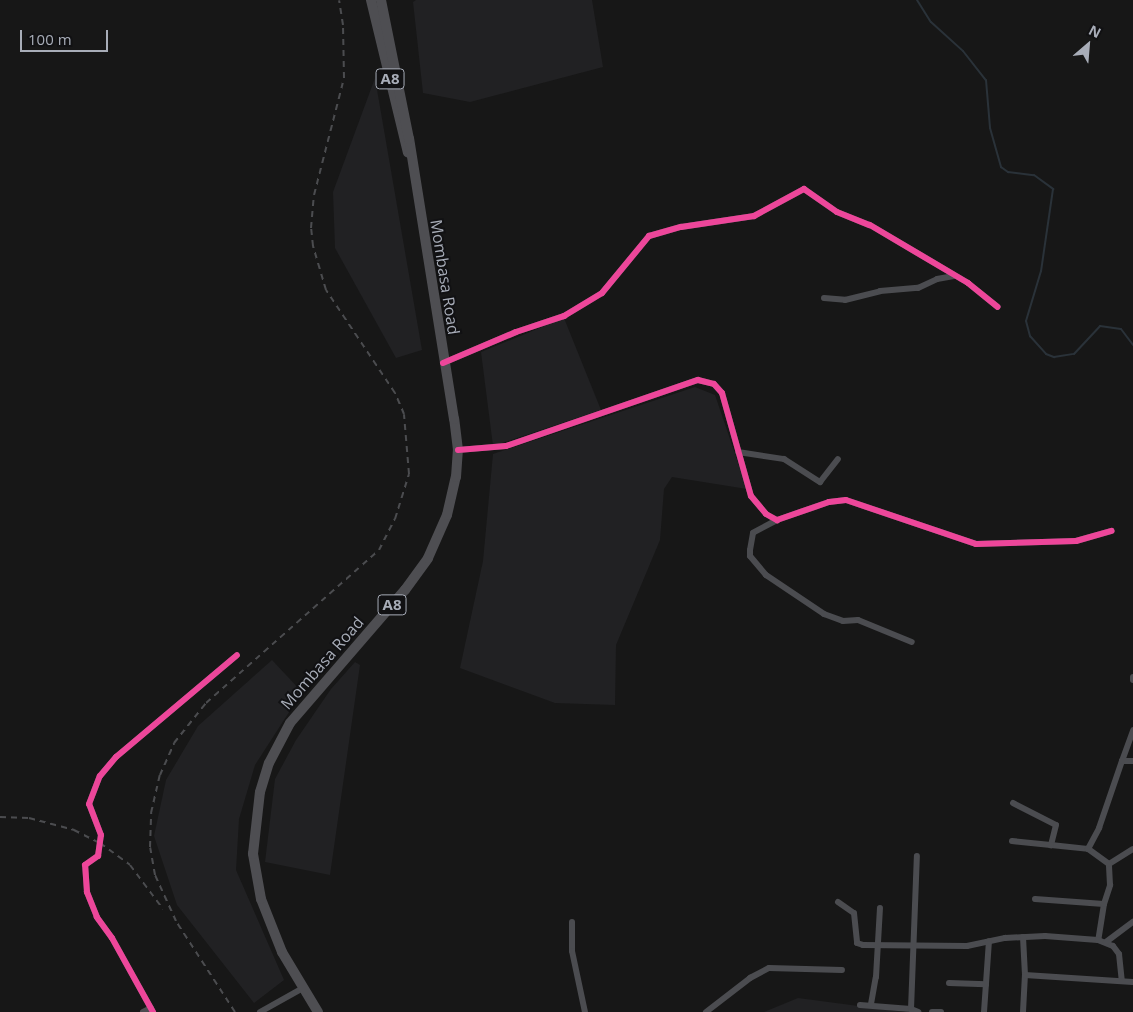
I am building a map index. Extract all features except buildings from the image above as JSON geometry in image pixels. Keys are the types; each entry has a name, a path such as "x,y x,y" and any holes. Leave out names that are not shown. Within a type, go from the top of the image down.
{"highway":[{"name":"Mombasa Road","path":"371,0 398,123 410,158"},
{"name":"Mombasa Road","path":"318,1012 282,952 264,911 254,870 252,838 264,776 290,723 406,590 428,558 447,515 456,478 458,450 410,158 381,0"}],"street":[{"path":"443,363 516,332 564,316 602,293 649,236 681,226 754,216 804,189 837,212 870,225 954,276 998,307"},
{"path":"824,298 845,300 880,291 918,288 937,279 954,276"},
{"path":"458,450 506,446 698,380 714,384 722,394 751,496 766,514 777,520"},
{"path":"738,452 784,458 820,482 838,459"},
{"path":"912,642 858,620 843,621 824,614 766,575 750,556 753,533 777,520 829,502 846,500 976,544 1076,541 1112,531"},
{"path":"143,1012 152,1010 112,938 96,917 87,892 85,865 98,856 101,835 89,804 100,776 116,757 237,655"},
{"path":"1088,849 1099,828 1133,730"},
{"path":"1122,761 1133,761"},
{"path":"1013,803 1056,825 1051,845"},
{"path":"1012,841 1088,849 1109,864"},
{"path":"1109,864 1133,849"},
{"path":"860,1005 871,1004 915,1010 912,915 917,856"},
{"path":"1098,940 1104,904 1110,885 1109,864"},
{"path":"1035,899 1104,904"},
{"path":"838,902 854,913 857,943 876,947 967,946 989,941 1023,938 1098,940 1106,942 1119,954 1122,981"},
{"path":"871,1004 880,908"},
{"path":"572,922 572,951 585,1012"},
{"path":"1106,942 1133,922"},
{"path":"1023,938 1025,975 1023,1012"},
{"path":"984,1012 989,941"},
{"path":"706,1012 750,978 769,968 842,970"},
{"path":"1025,975 1133,982"},
{"path":"948,983 986,984"},
{"path":"260,1012 303,988"},
{"path":"932,1012 940,1012"}],"shaded area":[{"path":"416,0 592,0 603,67 470,102 423,93 413,2"},
{"path":"375,78 422,350 396,358 335,248 333,192"},
{"path":"564,318 601,410 493,446 481,352"},
{"path":"695,387 715,395 747,489 672,477 664,489 660,540 616,645 615,705 555,703 460,668 483,561 493,454"},
{"path":"272,660 302,692 255,765 239,819 236,870 284,980 254,1003 177,905 154,836 166,780 198,726"},
{"path":"355,662 360,665 330,875 265,862 275,779 296,740 331,689"},
{"path":"798,998 904,1012 764,1012"}],"waterway":[{"path":"917,0 931,22 963,51 986,80 990,128 1001,167 1008,172 1034,175 1053,189 1041,271 1026,321 1030,336 1046,354 1054,357 1074,354 1100,326 1121,329 1133,345"}],"railway":[{"path":"235,1012 176,921 155,875 150,847 151,813 160,775 174,743 206,703 379,550 395,519 409,474 404,414 395,393 326,290 313,246 311,228 314,195 344,78 343,25 339,0"},
{"path":"0,817 29,818 74,830 100,843 130,865 163,909"}],"cycle path":[{"path":"443,363 516,332 564,316 602,293 649,236 681,227 754,216 804,189 837,212 870,225 968,283 998,307"},
{"path":"458,450 506,446 698,380 714,384 722,393 751,496 766,514 777,520 829,502 846,500 976,544 1076,541 1112,531"},
{"path":"153,1012 112,938 97,917 87,892 85,865 98,856 101,835 89,804 100,776 116,757 237,655"}]}
